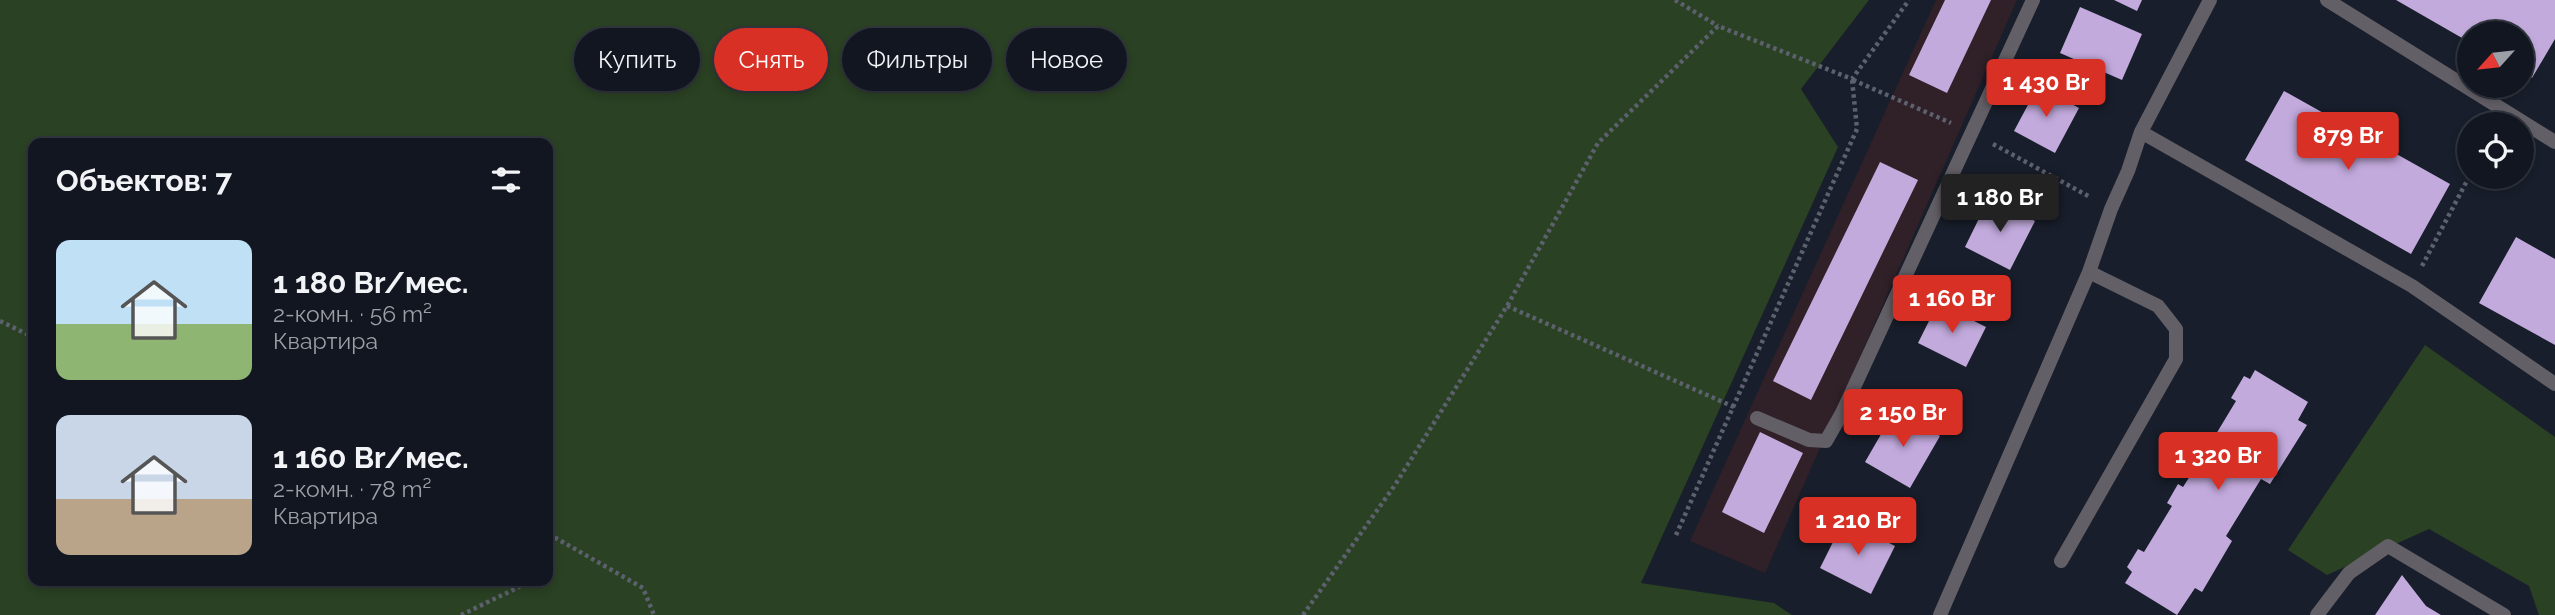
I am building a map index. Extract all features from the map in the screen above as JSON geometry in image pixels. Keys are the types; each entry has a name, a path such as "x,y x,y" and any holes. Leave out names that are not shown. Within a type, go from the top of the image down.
{"lane":[{"path":"1757,418 1809,440 1826,441 1842,414 2033,0"},
{"path":"1940,615 2089,272 2111,209 2129,170 2140,132 2210,0"},
{"path":"2327,0 2555,142"},
{"path":"2140,132 2412,286 2555,384"},
{"path":"2062,561 2176,359 2176,330 2158,306 2089,272"},
{"path":"2318,615 2349,573 2388,546 2504,615"}],"path":[{"path":"1675,0 1718,26 1852,79"},
{"path":"1676,535 1857,129 1852,79 1909,0"},
{"path":"1303,615 1395,485 1507,306 1598,143 1718,26"},
{"path":"2412,286 2463,189"},
{"path":"1507,306 1757,418"},
{"path":"0,321 28,335"},
{"path":"553,537 643,588 654,615"},
{"path":"461,615 519,586"}],"shaded area":[{"path":"1936,0 2017,0 1765,573 1690,541"}],"green space":[{"path":"0,0 1869,0 1801,89 1838,147 1641,583 1774,603 1792,615 0,615"},
{"path":"2425,345 2555,437 2555,615 2539,615 2529,586 2429,529 2327,575 2288,550"}],"building":[{"path":"1945,0 1991,0 1947,93 1909,75"},
{"path":"2114,0 2142,0 2137,11"},
{"path":"2396,0 2555,0 2555,39 2534,75 2534,21 2457,21 2457,35"},
{"path":"2080,7 2142,34 2122,80 2060,53"},
{"path":"2038,86 2079,108 2055,153 2014,131"},
{"path":"2284,91 2450,184 2411,254 2245,160"},
{"path":"1880,162 1918,180 1811,400 1773,381"},
{"path":"1989,198 2035,221 2010,270 1965,247"},
{"path":"2516,237 2555,259 2555,345 2479,303"},
{"path":"1938,303 1986,327 1966,367 1918,343"},
{"path":"2255,370 2308,402 2298,420 2307,425 2270,484 2261,479 2226,536 2232,541 2202,592 2195,588 2177,615 2125,583 2132,572 2127,567 2138,549 2144,552 2172,506 2167,503 2178,484 2183,487 2199,462 2194,459 2205,441 2210,444 2236,401 2231,398 2244,376 2250,379"},
{"path":"1895,410 1940,436 1910,488 1865,462"},
{"path":"1760,432 1803,453 1764,533 1722,512"},
{"path":"1844,520 1895,546 1871,594 1820,568"},
{"path":"2402,575 2426,606 2441,615 2375,615"}]}
